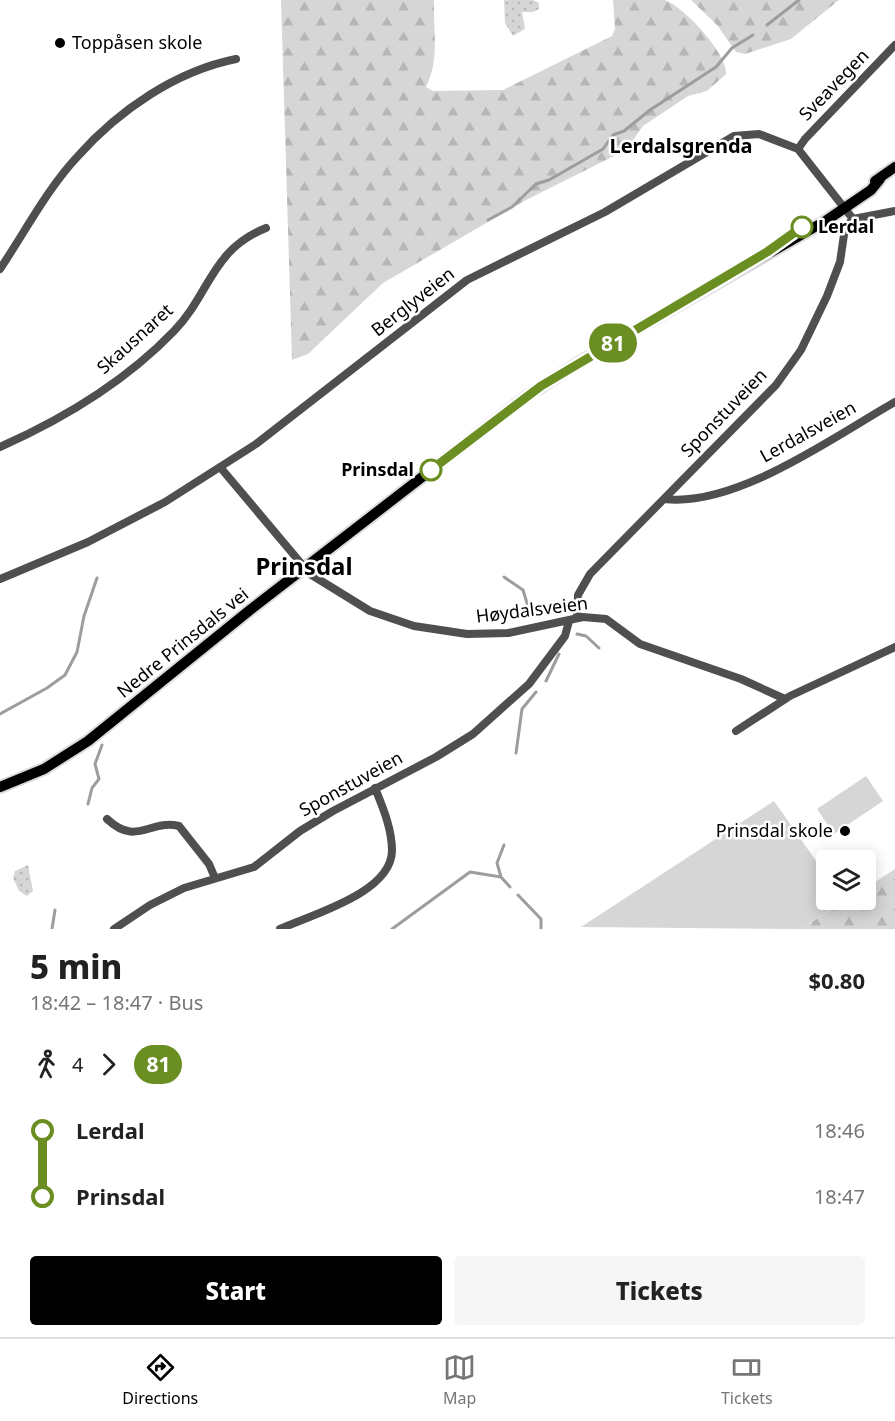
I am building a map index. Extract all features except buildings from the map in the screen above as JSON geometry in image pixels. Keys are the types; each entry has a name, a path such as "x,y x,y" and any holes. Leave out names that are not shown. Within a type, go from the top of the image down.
{"main road":[{"name":"Nedre Prinsdals vei","path":"0,786 44,769 72,752 304,568 532,392 870,190 895,167"}],"street":[{"name":"Sveavegen","path":"798,149 805,138 895,45"},
{"path":"0,269 57,183 78,156 111,124 136,104 197,70 236,60"},
{"name":"Berglyveien","path":"0,579 116,528 165,502 220,467 256,444 453,290 489,267 614,208 734,136 759,134 798,149"},
{"path":"798,149 853,219 895,211"},
{"name":"Sponstuveien","path":"114,929 159,900 215,878 254,867 300,831 375,788 436,757 482,727 529,684 565,636 573,620 576,602 585,580 756,408 801,350 837,270 845,228 853,219"},
{"name":"Skausnaret","path":"0,447 71,410 143,359 188,314 219,261 247,238 266,228"},
{"name":"Lerdalsveien","path":"664,499 716,494 776,471 895,402"},
{"name":"Høydalsveien","path":"220,467 304,568 329,588 370,611 428,629 488,634 573,620 606,619 640,644 733,675 785,699"},
{"path":"736,731 785,699 895,647"},
{"path":"280,929 363,891 382,879 387,871 392,852 385,814 375,788"},
{"path":"107,819 120,829 136,833 168,825 179,825 202,854 215,878"}],"green space":[{"path":"281,0 434,0 434,55 426,87 433,91 503,90 612,36 615,29 613,0 665,0 673,4 693,21 713,44 725,65 726,74 707,91 688,96 643,126 626,150 526,200 383,283 308,354 292,360"},
{"path":"504,0 533,0 539,3 539,9 533,12 522,12 525,29 513,36 505,23"},
{"path":"691,0 839,0 791,39 745,54 736,52 717,25"},
{"path":"866,776 883,801 834,834 817,809"},
{"path":"774,801 816,861 816,910 831,910 800,929 581,927"},
{"path":"28,865 33,891 27,896 19,891 13,878 15,871"},
{"path":"895,869 895,929 800,929 831,910 876,910 876,881"}],"waterway":[{"path":"767,25 799,0"},
{"path":"488,220 512,207 536,184 549,180 603,149 613,135 624,131 650,110 716,67 732,48 753,35"},
{"path":"504,577 523,590 530,613"},
{"path":"0,714 47,688 65,675 77,652 84,616 97,578"},
{"path":"577,634 586,636 599,648"},
{"path":"546,681 559,654"},
{"path":"516,753 522,709 536,692"},
{"path":"88,804 92,788 99,779 95,764 102,745"},
{"path":"504,845 497,863 501,877 510,887"},
{"path":"392,929 470,872 501,877"},
{"path":"518,895 541,919 541,929"},
{"path":"52,929 55,910"}],"bus line":[{"name":"81","path":"431,470 541,386 767,252 802,227"}],"place":[{"name":"Toppåsen skole","path":"60,43"},
{"name":"Lerdal","path":"802,227"},
{"name":"Prinsdal","path":"431,470"},
{"name":"Prinsdal skole","path":"845,831"}],"district":[{"name":"Lerdalsgrenda","path":"681,146"},
{"name":"Prinsdal","path":"304,567"}]}
